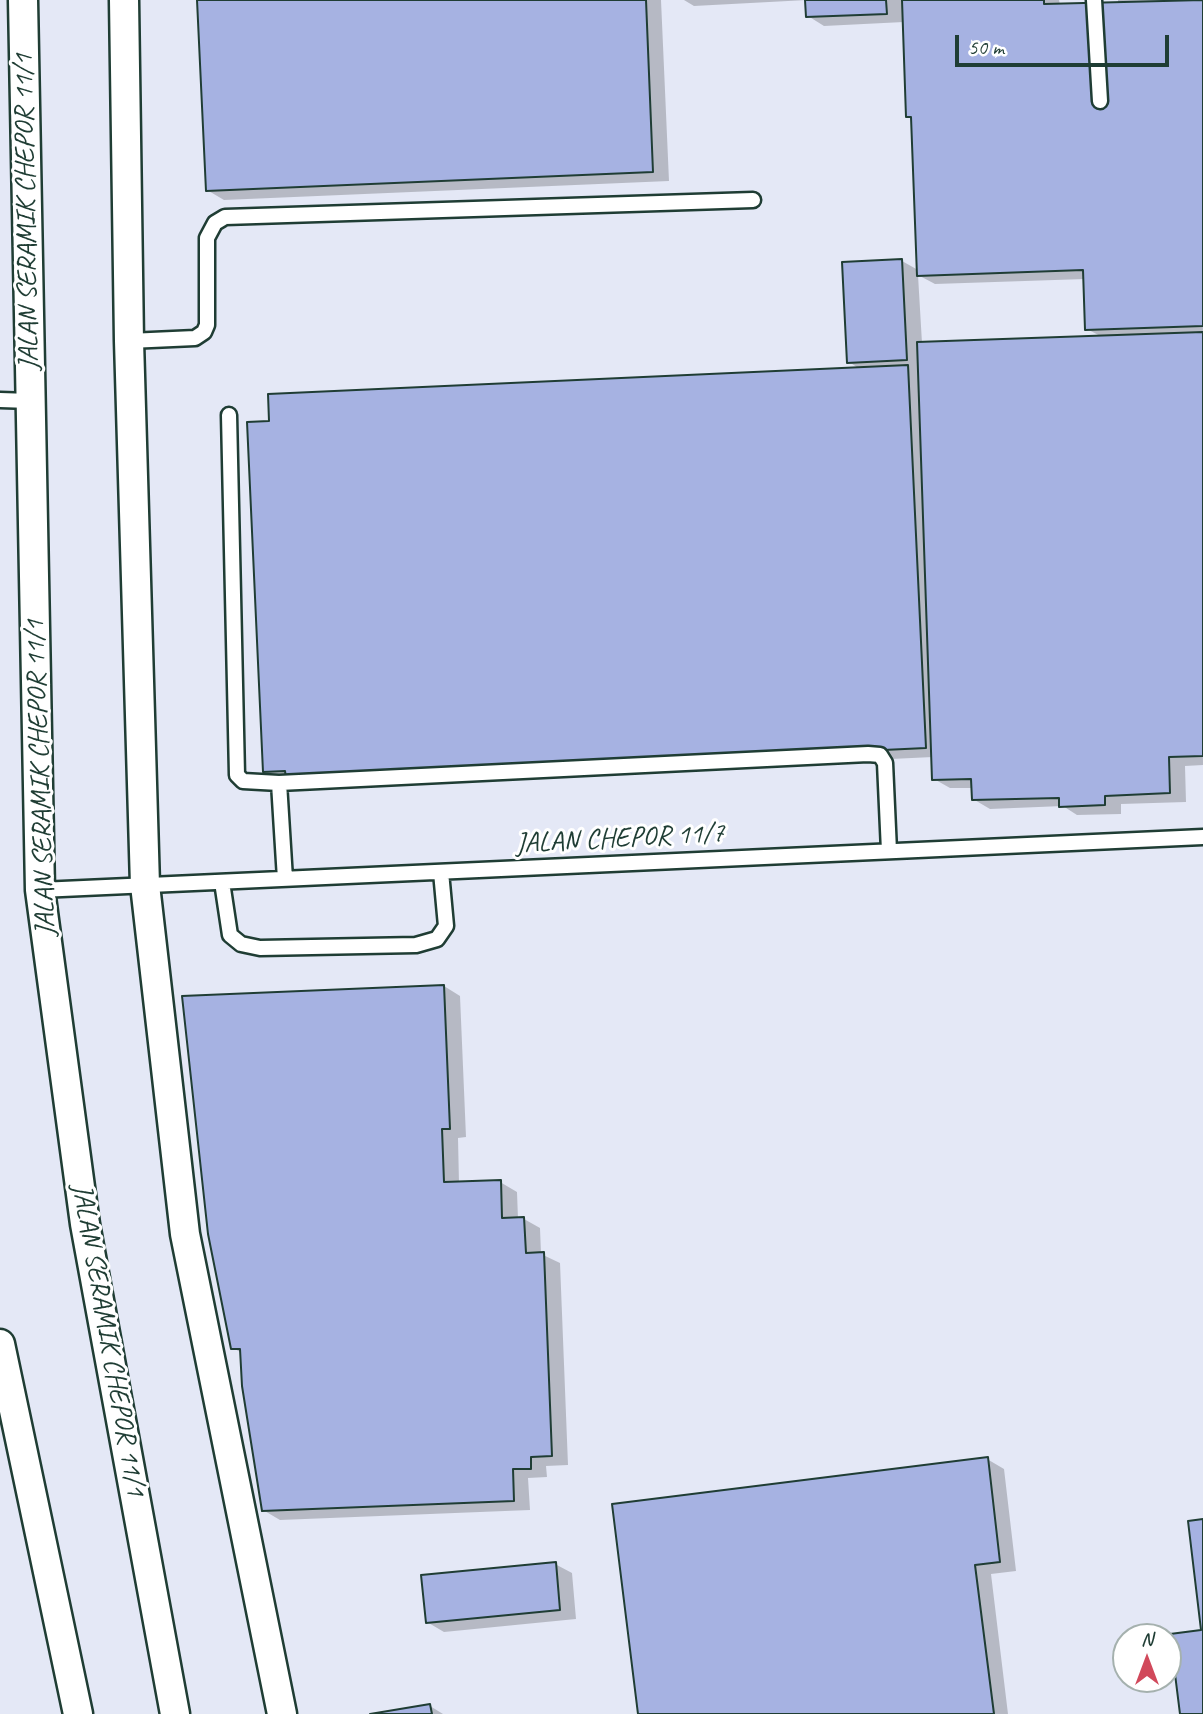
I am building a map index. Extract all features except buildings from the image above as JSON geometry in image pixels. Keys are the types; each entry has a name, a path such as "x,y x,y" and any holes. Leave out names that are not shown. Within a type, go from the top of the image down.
{"street":[{"name":"JALAN SERAMIK CHEPOR 11/1","path":"23,0 40,890 85,1224 175,1714"},
{"path":"124,0 145,885 185,1234 282,1714"},
{"path":"0,1345 78,1714"}],"lane":[{"path":"1094,0 1100,102"},
{"path":"130,341 195,338 204,332 207,325 207,237 215,223 225,217 753,200"},
{"path":"0,400 30,401"},
{"path":"229,415 237,775 243,781 279,783 880,755 885,763 889,851"},
{"path":"279,783 285,879"},
{"name":"JALAN CHEPOR 11/7","path":"40,890 1203,837"},
{"path":"222,882 230,935 241,944 260,948 416,944 437,939 446,926 441,872"}],"shaded area":[{"path":"0,0 1203,0 1203,1714 0,1714"}]}
